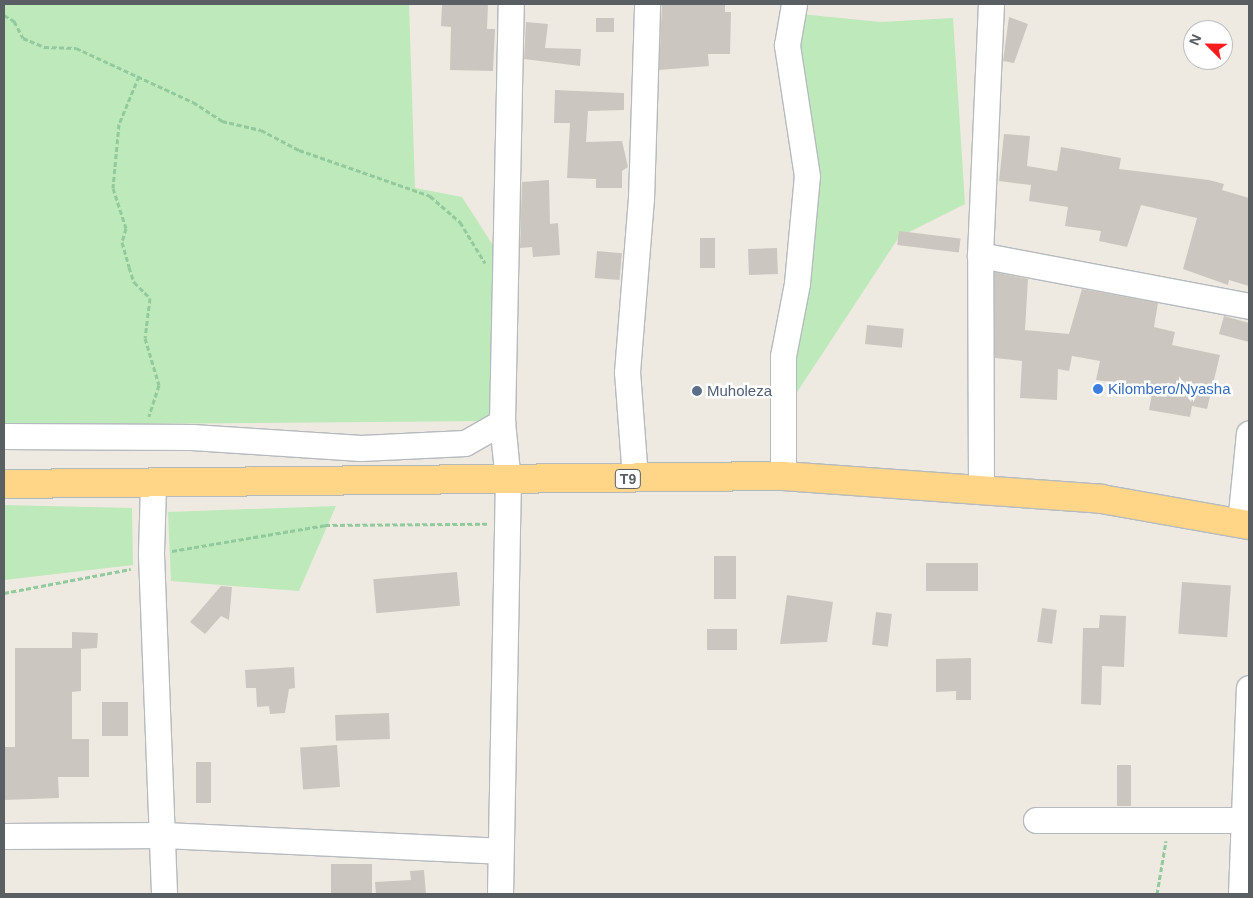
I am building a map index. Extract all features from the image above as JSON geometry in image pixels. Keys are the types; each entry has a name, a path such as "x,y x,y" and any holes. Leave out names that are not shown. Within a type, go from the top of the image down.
{"highway":[{"name":"T9","path":"4,484 153,485 783,476 981,488 1101,499 1244,524"}],"street":[{"path":"500,894 499,851 505,524 508,481 502,422 511,4"},
{"path":"635,478 627,372 641,199 647,4"},
{"path":"783,476 783,356 797,283 807,176 787,45 794,4"},
{"path":"981,488 980,255 991,4"},
{"path":"980,255 1249,306"},
{"path":"4,436 142,437 361,448 465,443 502,422"},
{"path":"1244,524 1249,433"},
{"path":"153,485 151,554 164,835 164,894"},
{"path":"1241,894 1242,820 1249,688"},
{"path":"1036,820 1242,820"},
{"path":"4,836 164,835 499,851"}],"path":[{"path":"4,15 30,41 44,47 76,48 139,76 222,121 261,130 299,150 430,196 460,222 479,259 505,274"},
{"path":"139,76 119,124 114,188 126,228 122,242 129,267 134,282 150,298 145,338 159,385 142,437"},
{"path":"4,593 132,569 151,554 325,525 505,524"},
{"path":"1156,894 1170,820"}],"green space":[{"path":"4,4 409,4 415,188 462,197 496,250 489,421 4,425"},
{"path":"800,14 881,22 953,18 965,204 899,237 786,409 802,303"},
{"path":"4,505 132,508 133,565 4,580"},
{"path":"336,506 299,591 171,581 168,512"}],"building":[{"path":"442,4 488,4 487,29 495,29 493,71 450,70 451,27 441,26"},
{"path":"662,4 725,4 725,12 731,12 730,54 708,54 709,66 659,70"},
{"path":"1009,17 1028,24 1014,63 1003,61"},
{"path":"596,18 614,18 614,32 596,32"},
{"path":"526,22 548,24 545,48 581,49 580,66 524,59"},
{"path":"555,90 624,93 624,110 588,111 586,142 622,141 628,167 622,171 622,188 596,188 596,179 567,178 570,123 554,123"},
{"path":"1004,134 1030,136 1027,166 1057,171 1061,147 1121,158 1119,169 1209,180 1224,184 1222,190 1249,198 1249,286 1229,280 1228,285 1183,269 1197,218 1141,205 1127,247 1099,241 1101,231 1065,226 1068,207 1029,201 1031,185 999,181"},
{"path":"549,180 550,224 558,223 560,255 533,257 532,247 520,248 522,182"},
{"path":"899,231 961,239 959,252 897,245"},
{"path":"700,238 715,238 715,268 700,268"},
{"path":"777,248 778,274 749,275 748,249"},
{"path":"597,251 622,253 620,280 595,278"},
{"path":"994,272 1028,279 1025,330 1069,334 1082,289 1158,303 1154,327 1175,332 1172,345 1220,355 1207,409 1192,406 1190,417 1149,410 1153,388 1096,380 1100,361 1072,356 1069,371 1058,369 1057,400 1020,398 1022,361 995,358"},
{"path":"1224,316 1249,323 1249,342 1219,334"},
{"path":"867,325 904,329 902,348 865,344"},
{"path":"714,556 736,556 736,599 714,599"},
{"path":"926,563 978,563 978,591 926,591"},
{"path":"457,572 460,606 376,613 373,579"},
{"path":"1182,582 1231,585 1227,637 1178,634"},
{"path":"221,586 232,587 229,620 221,616 205,634 190,622"},
{"path":"787,595 833,602 827,642 780,644"},
{"path":"1042,608 1057,610 1052,644 1037,642"},
{"path":"876,612 892,614 888,647 872,645"},
{"path":"1100,615 1126,616 1124,667 1102,666 1101,705 1081,704 1083,628 1099,628"},
{"path":"707,629 737,629 737,650 707,650"},
{"path":"72,632 98,633 97,648 81,649 81,691 72,692 72,739 89,739 89,777 58,777 59,798 4,800 4,747 15,747 15,648 72,648"},
{"path":"971,658 971,700 956,700 956,691 936,692 936,659"},
{"path":"294,667 295,688 289,689 285,713 270,714 269,706 257,707 256,688 246,688 245,670"},
{"path":"102,702 128,702 128,736 102,736"},
{"path":"389,713 390,739 336,741 335,715"},
{"path":"337,745 340,787 303,789 300,748"},
{"path":"196,762 211,762 211,803 196,803"},
{"path":"1117,765 1131,765 1131,806 1117,806"},
{"path":"331,864 372,864 372,894 331,894"},
{"path":"424,870 426,894 376,894 375,882 411,880 410,871"}],"place":[{"name":"Kilombero/Nyasha","path":"1098,389"},
{"name":"Muholeza","path":"697,391"}]}
